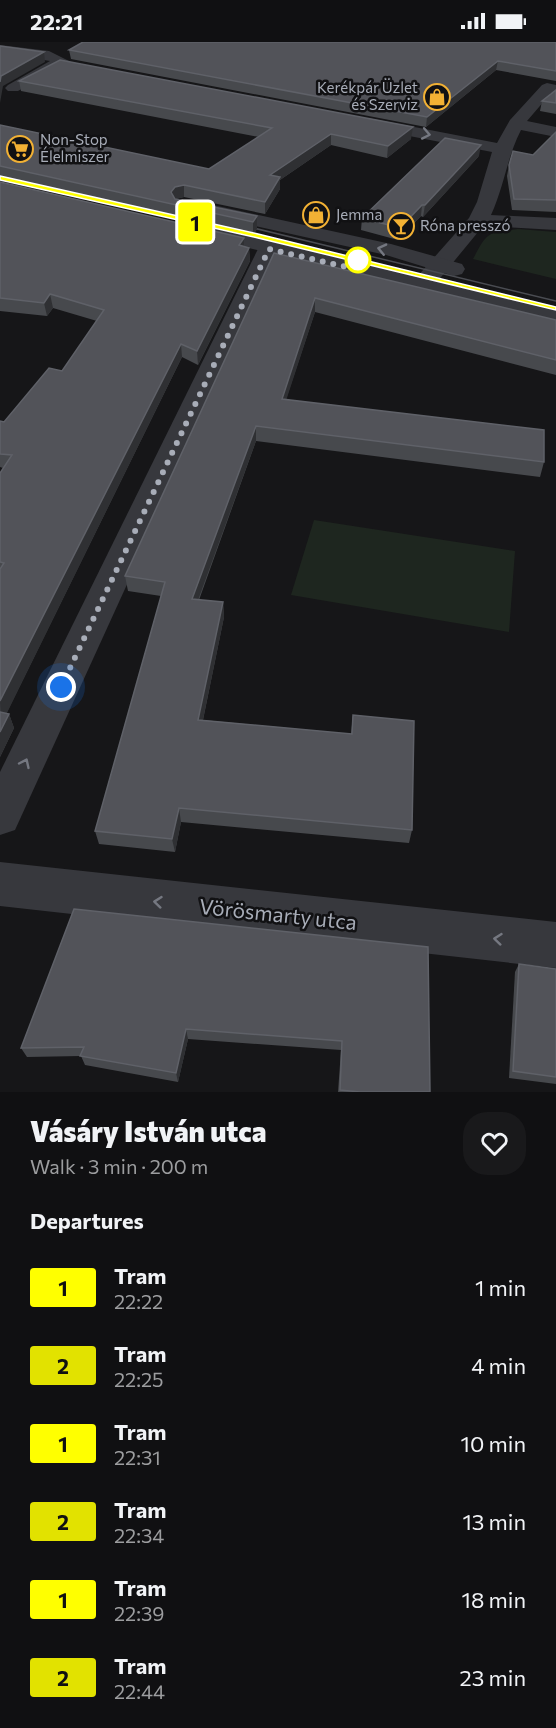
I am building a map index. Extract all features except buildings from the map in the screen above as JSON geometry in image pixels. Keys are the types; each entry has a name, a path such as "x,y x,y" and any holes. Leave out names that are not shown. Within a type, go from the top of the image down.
{"street":[{"path":"0,49 50,55 65,64 123,77"},
{"path":"13,88 65,64"},
{"path":"431,274 478,220 487,202 502,148 516,124 552,89"},
{"path":"353,120 502,148"},
{"path":"516,124 556,132"},
{"path":"193,207 391,250 431,274 556,314"},
{"path":"478,220 556,224"},
{"path":"180,226 269,249 556,293"},
{"path":"0,816 269,249"},
{"name":"Vörösmarty utca","path":"0,884 556,945"}],"shaded area":[{"path":"518,229 556,232 556,279 473,259 482,243 490,235 500,231"},
{"path":"314,520 515,551 509,632 291,595"}],"tram line":[{"path":"0,178 249,234"},
{"name":"1","path":"0,178 258,236 556,307"},
{"path":"241,225 556,301"}],"place":[{"name":"Kerékpár Üzlet és Szerviz","path":"437,97"},
{"name":"Non-Stop Élelmiszer","path":"20,149"},
{"name":"Jemma","path":"316,215"},
{"name":"Róna presszó","path":"401,226"}],"route":[{"path":"61,687 269,249 351,268 358,260"}]}
